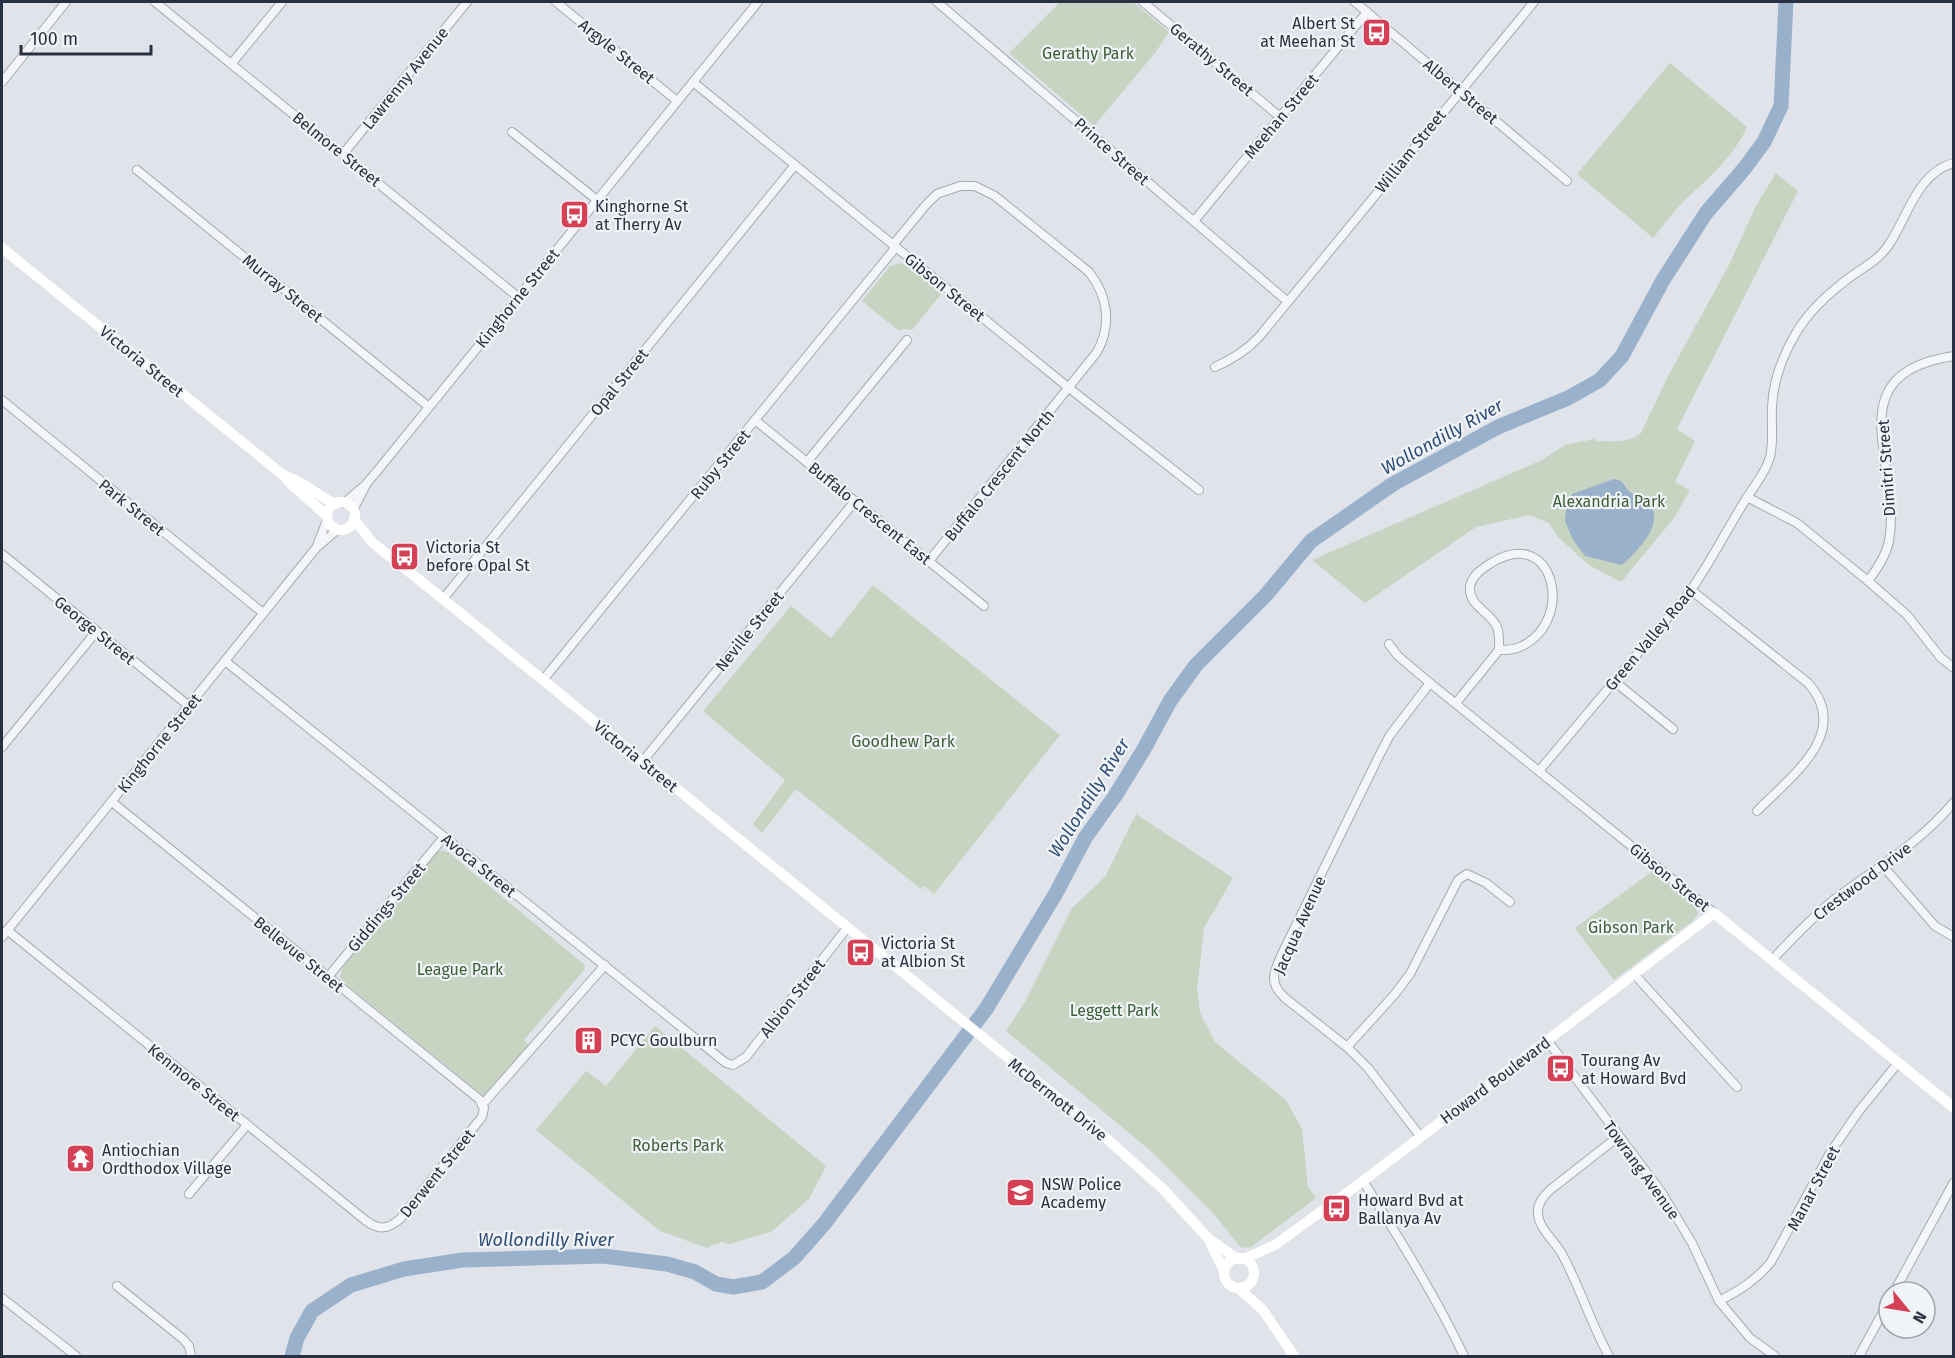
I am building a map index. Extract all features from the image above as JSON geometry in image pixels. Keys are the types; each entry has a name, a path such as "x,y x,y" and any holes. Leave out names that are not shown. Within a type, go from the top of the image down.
{"main road":[{"name":"Victoria Street","path":"2,248 283,475 327,518 329,524 373,543"},
{"name":"Victoria Street","path":"283,475 295,478 324,498 347,509 373,543 899,969"},
{"path":"327,518 329,508 347,509 350,527 341,529"},
{"name":"Gibson Street","path":"1714,913 1953,1108"},
{"name":"Howard Boulevard","path":"1241,1259 1275,1245 1363,1181 1714,913"},
{"name":"McDermott Drive","path":"899,969 1106,1137 1164,1190 1208,1238 1241,1259"},
{"name":"McDermott Drive","path":"1208,1238 1224,1271"},
{"name":"Howard Boulevard","path":"1253,1277 1275,1245"},
{"path":"1263,1310 1252,1266 1241,1259 1227,1264 1224,1271 1226,1281 1238,1288 1263,1310 1294,1356"},
{"path":"1238,1288 1246,1286 1253,1277"}],"street":[{"path":"2,82 66,2"},
{"name":"Belmore Street","path":"155,2 518,297"},
{"path":"232,63 282,2"},
{"name":"Lawrenny Avenue","path":"343,154 467,2"},
{"name":"Argyle Street","path":"556,2 677,101"},
{"name":"Kinghorne Street","path":"347,509 759,2"},
{"name":"Prince Street","path":"938,2 1287,301"},
{"name":"Gerathy Street","path":"1143,2 1280,117"},
{"name":"Albert Street","path":"1355,2 1567,181"},
{"name":"William Street","path":"1215,367 1233,360 1246,351 1277,316 1534,2"},
{"name":"Meehan Street","path":"1194,221 1367,12"},
{"name":"Gibson Street","path":"693,82 1069,388 1199,490"},
{"path":"512,132 597,200"},
{"name":"Green Valley Road","path":"1539,771 1691,590 1765,471 1770,456 1772,404 1780,368 1806,317 1821,301 1881,255 1889,245 1921,186 1932,174 1953,163"},
{"name":"Opal Street","path":"443,598 795,165"},
{"name":"Murray Street","path":"137,170 429,407"},
{"name":"Ruby Street","path":"543,680 755,420 930,199 960,186 975,186 989,192 1089,272 1102,294 1107,310 1104,336 1097,352 1069,388"},
{"path":"807,462 907,340"},
{"name":"Dimitri Street","path":"1868,581 1885,555 1891,529 1887,473 1880,429 1884,401 1897,378 1908,369 1922,362 1953,356"},
{"name":"Buffalo Crescent North","path":"929,561 1069,388"},
{"name":"Park Street","path":"2,400 263,613"},
{"name":"Buffalo Crescent East","path":"755,420 984,606"},
{"path":"1747,497 1797,523 1868,581 1907,615 1941,658 1953,668"},
{"name":"Neville Street","path":"642,762 855,501"},
{"name":"Kinghorne Street","path":"316,548 327,518"},
{"name":"Kinghorne Street","path":"2,937 316,548 341,529"},
{"name":"George Street","path":"2,554 189,706"},
{"path":"1456,703 1499,650 1498,628 1472,599 1470,584 1477,573 1501,558 1509,554 1525,554 1540,562 1550,578 1552,610 1547,622 1532,639 1521,647 1499,650"},
{"path":"1691,590 1808,683 1816,693 1822,707 1824,722 1821,739 1814,753 1757,811"},
{"path":"2,747 96,632"},
{"name":"Gibson Street","path":"1389,644 1398,656 1714,913"},
{"name":"Avoca Street","path":"225,661 719,1059 733,1065"},
{"path":"1614,681 1673,729"},
{"name":"Jacqua Avenue","path":"1420,1136 1368,1068 1347,1047 1277,990 1274,981 1275,969 1379,756 1390,735 1430,682"},
{"name":"Bellevue Street","path":"112,802 471,1092 483,1107"},
{"name":"Crestwood Drive","path":"1772,960 1819,913 1920,838 1953,802"},
{"name":"Giddings Street","path":"328,977 444,837"},
{"path":"1883,866 1935,926 1953,937"},
{"path":"1347,1047 1410,974 1458,880 1467,874 1476,877 1510,902"},
{"name":"Albion Street","path":"733,1065 746,1057 847,928"},
{"name":"Kenmore Street","path":"7,930 365,1220 382,1229"},
{"name":"Derwent Street","path":"382,1229 392,1226 400,1219 482,1117 483,1107 605,965"},
{"path":"1634,974 1737,1088"},
{"name":"Towrang Avenue","path":"1547,1040 1662,1193 1692,1243 1719,1301 1750,1338 1775,1356"},
{"name":"Manar Street","path":"1719,1301 1746,1287 1771,1262 1830,1153 1859,1111 1898,1063"},
{"path":"189,1194 247,1125"},
{"path":"1609,1356 1567,1263 1557,1245 1540,1224 1538,1214 1543,1197 1550,1190 1619,1136"},
{"path":"1363,1181 1436,1301 1464,1356"},
{"path":"1900,1280 1953,1182"},
{"path":"117,1286 183,1339 189,1346 191,1356"},
{"path":"2,1298 76,1356"},
{"path":"1859,1356 1877,1323"}],"green space":[{"name":"Gerathy Park","path":"1060,2 1133,2 1169,32 1155,53 1094,126 1009,53"},
{"path":"1670,63 1747,127 1727,158 1679,206 1653,238 1577,174"},
{"name":"Alexandria Park","path":"1776,173 1798,191 1677,429 1695,441 1675,482 1690,490 1674,518 1621,582 1589,565 1558,537 1549,523 1529,515 1476,527 1365,603 1312,560 1542,460 1565,445 1594,439 1598,441 1626,440 1641,433 1668,376 1728,267 1756,206"},
{"path":"900,263 907,265 942,293 912,330 899,331 862,301 890,266"},
{"name":"Goodhew Park","path":"873,585 1060,735 934,894 924,886 921,889 796,789 762,833 753,824 785,780 703,711 791,606 831,638"},
{"name":"Leggett Park","path":"1136,814 1233,878 1204,928 1197,989 1200,1013 1215,1042 1286,1100 1302,1129 1308,1187 1316,1198 1251,1247 1241,1248 1213,1213 1152,1152 1006,1031 1026,1000 1072,908 1105,877"},
{"name":"League Park","path":"442,850 449,853 585,965 584,970 524,1040 530,1046 485,1097 343,982 340,976 343,967 434,854"},
{"name":"Gibson Park","path":"1654,870 1695,904 1698,914 1694,920 1614,980 1575,928"},
{"name":"Roberts Park","path":"655,1026 826,1166 809,1199 771,1232 729,1244 721,1242 707,1248 660,1231 536,1130 586,1071 606,1086"}],"water":[{"path":"1614,479 1621,481 1630,492 1647,501 1653,509 1654,518 1648,536 1622,565 1585,556 1573,540 1565,521 1567,503 1572,494"}],"waterway":[{"name":"Wollondilly River","path":"292,1356 297,1338 312,1311 351,1285 404,1269 463,1260 603,1256 667,1264 695,1272 716,1284 733,1287 762,1282 794,1258 824,1224 986,1009 1056,893 1085,838 1115,796 1170,701 1196,665 1266,595 1311,541 1393,484 1498,427 1568,398 1600,380 1622,356 1663,280 1706,213 1764,142 1781,106 1786,2"}],"place":[{"name":"Albert St at Meehan St","path":"1376,32"},
{"name":"Kinghorne St at Therry Av","path":"574,215"},
{"name":"Victoria St before Opal St","path":"405,556"},
{"name":"Victoria St at Albion St","path":"860,952"},
{"name":"PCYC Goulburn","path":"589,1040"},
{"name":"Tourang Av at Howard Bvd","path":"1560,1069"},
{"name":"Antiochian Ordthodox Village","path":"81,1159"},
{"name":"NSW Police Academy","path":"1020,1193"},
{"name":"Howard Bvd at Ballanya Av","path":"1337,1209"}]}
